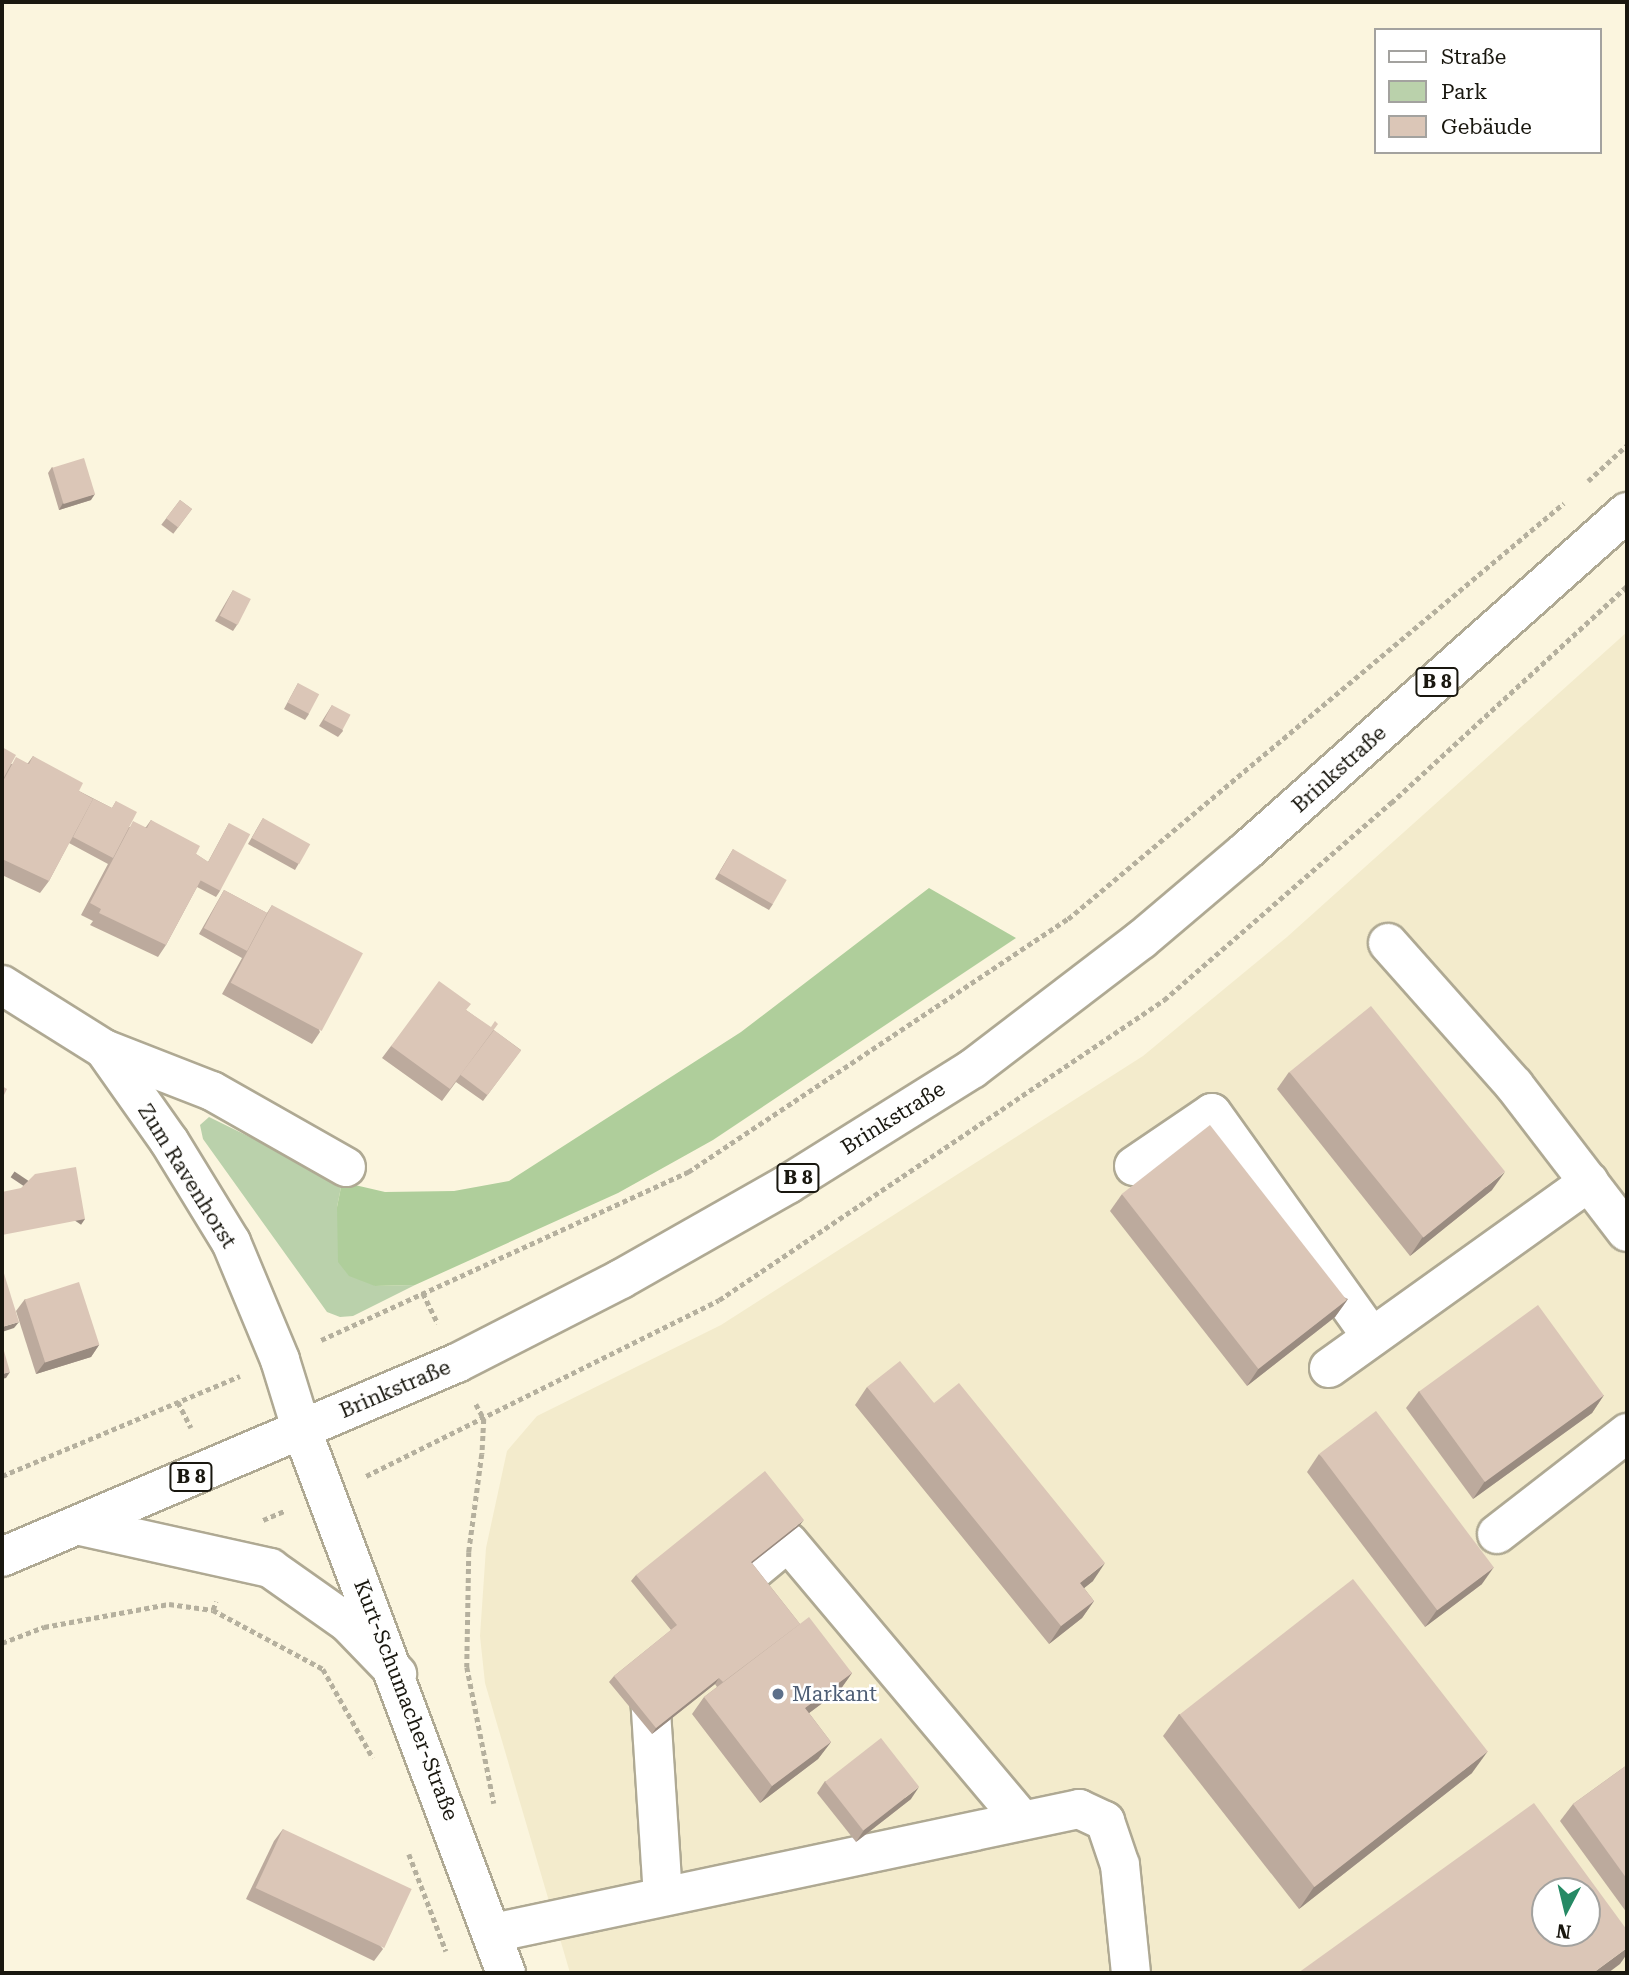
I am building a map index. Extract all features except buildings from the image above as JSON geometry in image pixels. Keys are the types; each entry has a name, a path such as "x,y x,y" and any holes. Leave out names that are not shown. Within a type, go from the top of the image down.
{"main road":[{"name":"Brinkstraße","path":"2,1557 81,1526 301,1428 457,1363 633,1273 788,1184 972,1069 1141,940 1225,869 1627,512"},
{"path":"1388,943 1514,1085 1627,1232"},
{"name":"Zum Ravenhorst","path":"2,985 104,1049 212,1091 346,1167"},
{"name":"Zum Ravenhorst","path":"104,1049 169,1141 231,1242 280,1360 301,1428"},
{"path":"1134,1166 1212,1113 1373,1337"},
{"path":"1329,1368 1589,1182"},
{"name":"Kurt-Schumacher-Straße","path":"301,1428 397,1674 506,1973"},
{"path":"1497,1534 1627,1433"},
{"path":"81,1526 270,1568 348,1623 397,1674"},
{"path":"687,1625 788,1542 1021,1819"},
{"path":"657,1650 647,1658 663,1895"},
{"path":"493,1933 1079,1808 1105,1821 1120,1866 1131,1973"}],"path":[{"path":"1581,488 1627,446"},
{"path":"2,1476 280,1360 688,1172 1068,919 1572,496"},
{"path":"424,1293 484,1419 469,1552 467,1667 496,1812"},
{"path":"213,1611 323,1669 378,1770"},
{"path":"407,1848 450,1962"}],"shaded area":[{"path":"1627,632 1627,1973 570,1973 485,1683 480,1636 486,1548 507,1451 537,1416 721,1325 1143,1056 1287,937"}],"green space":[{"path":"929,888 1016,938 713,1140 618,1193 415,1285 375,1286 349,1276 338,1262 337,1207 342,1182 385,1192 454,1191 509,1181 741,1032"},
{"path":"209,1117 342,1182 337,1207 375,1286 415,1285 353,1316 340,1317 327,1312 203,1139 200,1125"}],"place":[{"name":"Markant","path":"778,1694"}]}
